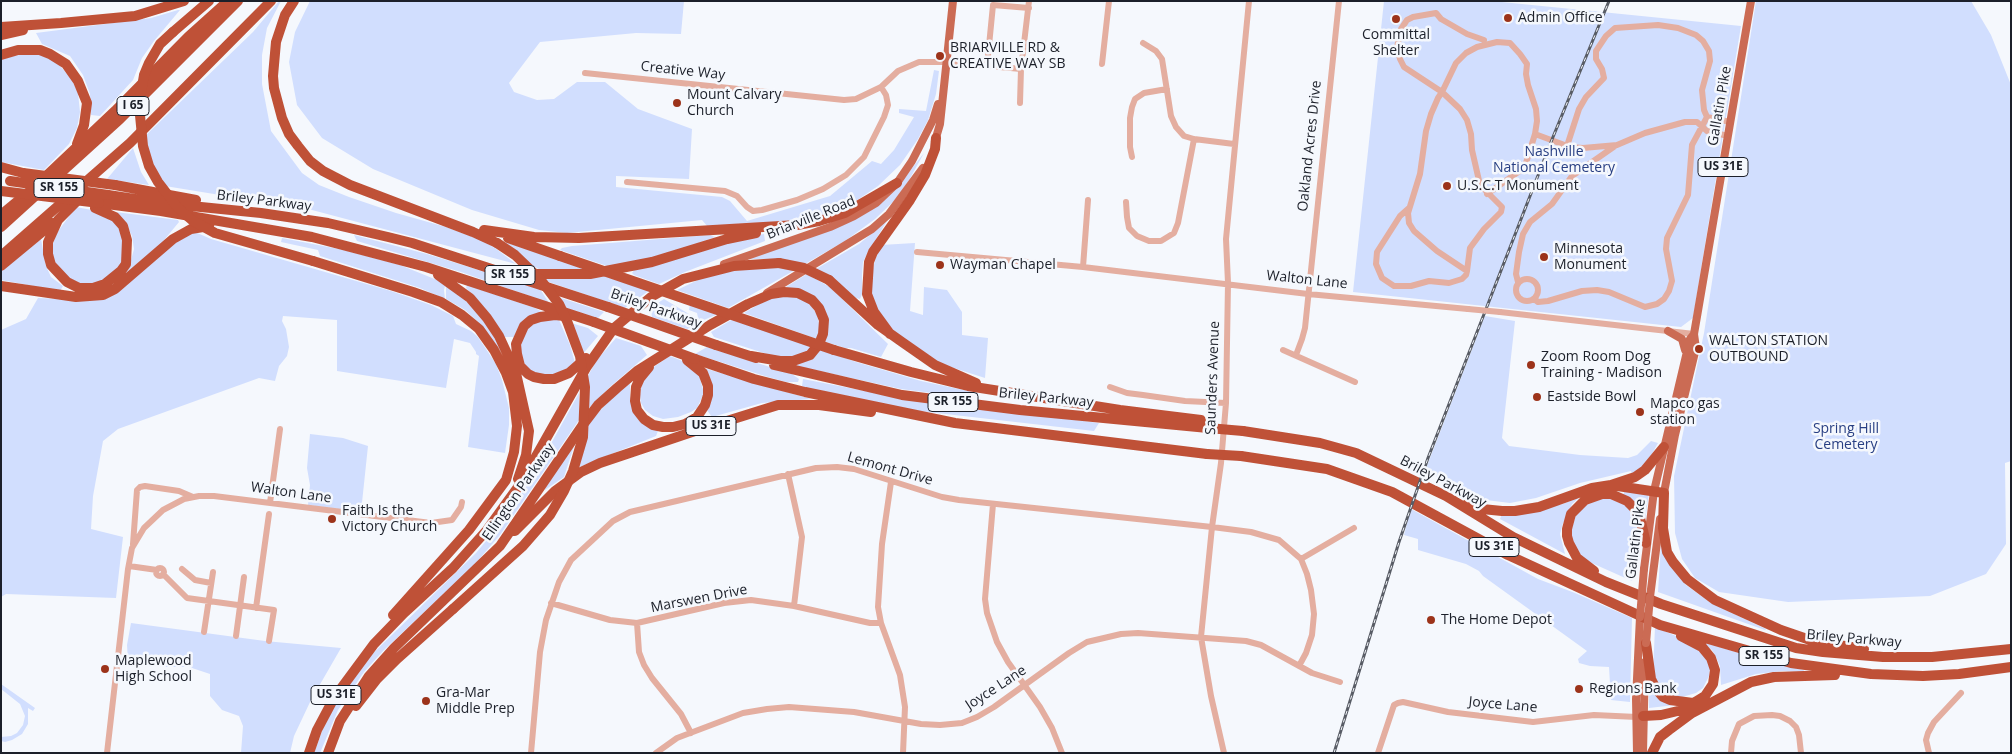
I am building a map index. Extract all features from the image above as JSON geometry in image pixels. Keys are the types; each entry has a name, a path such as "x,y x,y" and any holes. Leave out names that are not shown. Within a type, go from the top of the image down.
{"highway":[{"path":"1,27 61,24 135,16 184,1"},
{"path":"209,1 160,44 144,75 139,105 142,146 149,166 158,182 178,208 188,217 215,233 313,261 440,302 462,315 478,329 494,350 513,392 517,426 514,452 506,480 469,530 394,614 374,644"},
{"path":"1,216 19,202 115,111 188,36 228,1"},
{"name":"I 65","path":"1,227 120,119 238,1"},
{"name":"I 65","path":"1,256 130,143 271,1"},
{"path":"294,1 280,28 273,60 274,88 278,105 290,134 310,160 335,178 497,243 515,255 540,279 559,304 580,356 586,387 583,437 573,470 564,491 550,515 523,546 377,679 354,707 329,753"},
{"path":"1,35 61,24"},
{"path":"1,55 18,50 40,50 66,64 78,80 87,103 86,115 78,141 64,159"},
{"path":"890,334 874,312 867,294 869,262 873,252 910,200 925,175 935,149 936,138"},
{"path":"97,205 115,217 123,226 128,250 126,264 122,271 105,284 93,288 79,288 67,282 51,264 48,242 58,220 107,171 130,143"},
{"path":"1,166 23,173"},
{"path":"1,170 115,185 251,209 260,213"},
{"name":"Briley Parkway","path":"6,181 161,203 260,213 328,224 412,243 751,356 812,375 902,396 1020,410 1208,424 1243,428 1320,443 1356,454 1446,496 1513,537 1606,582 1660,604 1796,648 1882,657 1932,657 2011,649"},
{"path":"484,230 534,237 579,238 808,224 845,213 897,183"},
{"name":"SR 155","path":"1,191 97,205"},
{"name":"Briley Parkway","path":"97,205 254,226 312,237 426,267 589,320 664,352"},
{"path":"1,266 69,209"},
{"path":"439,219 484,230 834,350 939,379 988,388"},
{"path":"1,286 76,297 103,295 115,289 174,239 191,229 223,224 254,226"},
{"path":"412,243 446,250 501,269 524,273 579,275 652,262 727,239 784,226"},
{"name":"US 31E","path":"683,279 740,265 779,263 804,268 828,280 890,334 935,364 988,388 1208,424"},
{"path":"426,267 470,298 487,318 499,336 516,373 529,431 526,455 520,476 509,500"},
{"name":"Ellington Parkway","path":"309,753 320,722 334,698 374,644 404,613 453,568 487,530 509,500 521,483 586,368 614,328 651,297 683,279"},
{"name":"Ellington Parkway","path":"329,753 334,734 345,713 374,670 500,546 553,466 598,405 636,371 664,352 748,304 778,293 798,293 816,304 822,315 824,326 822,339 817,348 802,359 780,362 751,356"},
{"path":"589,320 555,315 531,320 522,330 516,344 518,360 523,370 534,377 544,379 554,379 563,376 576,368 614,328"},
{"path":"664,352 691,359 705,377 708,391 707,400 700,414 693,420 679,426 663,427 644,419 635,401 636,387 640,378 664,352"},
{"name":"SR 155","path":"691,359 754,379 805,392 955,423"},
{"name":"US 31E","path":"500,546 555,491 581,472 695,431 778,405 819,405 1206,454 1293,462 1327,469 1392,492 1508,555 1660,625"},
{"name":"US 31E","path":"1446,496 1482,509 1515,511 1538,508 1592,488 1635,477 1645,470 1664,447"},
{"path":"1611,484 1659,492 1667,552 1687,579 1715,600 1775,628 1813,641 1932,657"},
{"path":"1606,582 1577,558 1569,544 1568,521 1577,506 1585,500 1602,494 1620,498 1634,508 1640,518 1646,543"},
{"path":"1652,753 1660,737 1705,696 1713,684 1715,670 1712,658 1702,647 1660,625"},
{"name":"SR 155","path":"1660,625 1791,663 1871,674 1923,676 2011,668"},
{"path":"1642,642 1651,679 1656,689 1663,697 1692,708"},
{"path":"1641,717 1653,722 1672,719 1750,682 1774,677 1871,674"}],"main road":[{"name":"Briarville Road","path":"748,304 852,243 889,214 919,175 936,138 940,124 953,1"},
{"name":"Gallatin Pike","path":"1643,753 1641,717 1642,642 1646,543 1696,348 1694,334 1751,1"},
{"name":"Briarville Road","path":"683,279 830,227 876,203 897,183 922,145 944,88"},
{"path":"1668,331 1682,339 1686,354"},
{"name":"Gallatin Pike","path":"1642,642 1652,567 1664,447 1686,354 1690,339 1694,334"},
{"path":"1675,399 1682,408"},
{"name":"Gallatin Pike","path":"1637,753 1641,717"}],"street":[{"path":"1102,64 1109,1"},
{"name":"Saunders Avenue","path":"1224,753 1208,683 1201,637 1226,403 1228,283 1226,240 1249,1"},
{"name":"Oakland Acres Drive","path":"1296,355 1302,340 1308,294 1339,1"},
{"path":"987,66 993,5 1029,5 1021,69 1020,103"},
{"path":"1409,208 1400,216 1377,252 1376,264 1382,278 1394,286 1410,286 1429,281 1449,282 1462,279 1466,275 1470,248 1484,229 1502,210 1500,205 1480,185 1472,150 1471,134 1467,120 1460,108 1442,92 1413,74 1400,59 1396,47 1401,29 1408,20 1413,17 1436,13 1467,34 1484,40"},
{"path":"1567,146 1578,110 1586,97 1604,78 1602,69 1596,59 1596,51 1606,36 1615,28 1658,25 1678,28 1696,35 1703,41 1710,61 1702,90 1704,110 1707,117 1702,127 1694,139 1691,150 1688,194 1667,238 1666,249 1672,281 1667,296 1661,302 1649,307 1640,306 1609,292 1597,290 1582,291 1538,302 1534,299 1526,301 1519,297 1516,290 1518,282 1516,274 1523,234 1530,222 1552,204 1572,176 1618,145 1644,133 1678,123 1695,122 1702,127 1707,131 1728,136"},
{"path":"1467,271 1437,251 1414,231 1409,223 1409,208 1420,174 1427,122 1456,64 1466,54 1478,47 1497,42 1510,43 1526,64 1528,85 1536,109 1537,121 1526,163 1521,170 1487,194"},
{"path":"1144,43 1156,51 1162,59 1171,116 1176,128 1184,136 1194,139 1234,144"},
{"name":"Creative Way","path":"585,73 844,100 856,99 881,87 898,71 908,65 919,62 946,62 1021,69"},
{"path":"627,182 725,191 737,196 753,211 797,200 846,175 864,157 888,105 881,87"},
{"path":"1132,156 1130,147 1130,118 1136,99 1144,93 1167,89"},
{"path":"1707,117 1730,122"},
{"path":"1535,134 1577,148 1618,145"},
{"path":"1126,202 1129,228 1137,236 1150,241 1161,241 1174,233 1178,223 1194,139"},
{"path":"1084,268 1088,200"},
{"name":"Walton Lane","path":"917,252 1228,283 1308,294 1500,312 1694,334"},
{"path":"1518,282 1526,278 1535,281 1539,289 1534,299"},
{"path":"1283,350 1355,382"},
{"path":"1110,387 1127,393 1185,401 1226,403"},
{"path":"270,503 280,428"},
{"name":"Lemont Drive","path":"531,753 540,652 546,620 559,582 571,560 613,521 630,512 788,474 816,468 837,467 854,469 942,497 1251,532 1279,540 1301,559"},
{"path":"788,474 802,537 794,606"},
{"path":"891,482 886,509 878,607 881,623 900,675 906,722 903,753"},
{"name":"Walton Lane","path":"107,753 128,568 132,548 137,490 145,486 179,491 194,497"},
{"name":"Walton Lane","path":"132,548 144,528 155,517 172,505 194,497 214,496 432,524 452,520 462,507 462,502"},
{"path":"993,504 986,599 987,613 997,642 1008,662 1052,728 1062,753"},
{"path":"256,608 268,514"},
{"path":"1299,666 1306,654 1312,635 1314,614 1311,590 1301,559 1354,528"},
{"path":"128,568 159,572 187,598 274,610 269,641"},
{"path":"182,569 195,580 211,583"},
{"path":"204,632 212,572"},
{"path":"236,636 244,576"},
{"name":"Marswen Drive","path":"551,603 610,620 638,623 705,607 745,600 794,606 870,623 881,623"},
{"path":"638,623 639,652 644,665 681,714 691,732"},
{"name":"Joyce Lane","path":"656,753 669,742 743,713 789,707 854,712 906,722 940,725 962,723 988,710 1087,642 1104,637 1138,633 1230,639 1261,645 1324,678 1340,682"},
{"path":"1929,753 1926,740 1928,733 1934,722 1961,693"},
{"name":"Joyce Lane","path":"1378,753 1394,705 1403,702 1448,712 1533,722 1594,715 1641,717"},
{"path":"1731,753 1732,741 1739,724 1754,716 1772,715 1785,718 1796,727 1800,735 1801,753"}],"green space":[{"path":"281,1 267,28 262,55 262,84 271,131 302,173 319,185 349,197 446,227 481,240 516,264 312,210 165,186 153,170 143,138 253,32"},
{"path":"310,1 684,1 681,34 636,33 540,42 509,83 514,92 537,100 554,99 577,82 605,82 638,109 692,129 689,179 616,176 616,187 722,197 730,201 747,221 830,196 872,161 881,164 894,150 914,117 899,113 899,109 926,111 934,70 939,71 936,94 928,120 918,139 900,165 878,186 844,209 795,220 708,227 702,220 567,233 539,230 472,210 373,169 322,138 297,105 289,62 295,32"},
{"name":"Nashville National Cemetery","path":"1384,1 1492,1 1741,26 1693,318 1681,327 1353,292"},
{"name":"Spring Hill Cemetery","path":"1756,1 1971,1 1991,35 2011,85 2011,461 2005,463 2006,544 1986,574 1930,596 1788,602 1719,592 1695,578 1682,559 1675,533 1674,476 1704,333"},
{"path":"180,10 142,58 133,80 100,116 91,115 90,94 83,75 70,56 42,44 36,33 151,18"},
{"path":"32,53 46,56 59,65 72,79 78,93 80,112 77,128 69,144 44,170 1,162 1,58"},
{"path":"133,148 141,172 149,185 107,179"},
{"path":"924,153 908,182 894,201 875,219 845,241 805,264 783,259 747,259 839,226 905,177"},
{"path":"76,207 92,210 116,222 125,239 122,264 104,281 85,285 67,279 54,262 52,247 56,234"},
{"path":"116,212 178,220 179,222 160,245 122,279 130,264 134,249 132,236 126,223"},
{"path":"887,221 863,262 862,294 860,299 816,269 859,244"},
{"path":"195,232 211,239 391,291 431,305 453,316 456,324 471,331 478,337 496,364 509,408 509,425 505,453 468,447 479,356 470,343 454,339 446,388 337,371 337,320 283,316 282,321 286,329 289,347 287,356 279,366 275,381 259,378 118,429 103,441 93,496 91,529 123,537 116,598 6,594 1,597 1,330 26,319 38,298 93,300 172,243"},
{"path":"764,234 765,241 659,284 632,273 635,269 737,239"},
{"path":"354,235 427,254 540,289 549,303 461,272 357,241"},
{"path":"710,235 715,237 672,253 610,267 560,250 572,246"},
{"path":"282,238 344,250 400,265 442,282 464,298 489,327 500,349 479,323 465,310 446,299 445,286 445,299 420,288 320,256 318,250 281,242"},
{"path":"41,239 46,266 51,277 63,286 60,291 1,280 1,270"},
{"path":"502,241 587,269 539,269 528,263"},
{"path":"915,243 910,311 923,315 924,287 947,290 962,312 962,335 988,338 985,378 932,361 888,327 879,314 871,297 871,277 881,245"},
{"path":"775,266 795,270 728,308 677,290 700,279 725,272"},
{"path":"807,274 830,287 888,344 881,357 823,341 825,315 786,287"},
{"path":"605,275 650,290 625,308 546,281 547,278"},
{"path":"467,285 535,308 544,313 518,329 514,337 503,337 489,313 466,288"},
{"path":"789,294 807,301 817,314 820,328 817,339 744,313 770,298"},
{"path":"555,296 604,312 596,320 563,308"},
{"path":"664,299 689,314 694,321 692,327 687,329 652,317 651,310 653,306"},
{"path":"690,304 718,314 699,322 697,313 689,310"},
{"path":"1485,316 1515,321 1502,438 1509,446 1580,455 1628,458 1637,455 1651,441 1658,443 1647,463 1632,474 1631,471 1580,483 1536,498 1510,503 1486,500 1425,471"},
{"path":"733,319 813,347 809,351 795,356 785,357 770,355 714,337 711,332"},
{"path":"542,320 559,320 570,345 575,363 561,373 546,376 532,372 521,360 521,337 532,324"},
{"path":"571,323 588,328 598,336 582,355"},
{"path":"616,338 641,346 647,355 588,409 587,378 596,361"},
{"path":"707,347 792,374 799,379 798,382 786,382 695,354"},
{"path":"819,348 856,362 921,381 978,393 977,399 901,389 792,365"},
{"path":"670,356 685,362 699,375 704,393 697,408 691,412 678,417 663,419 653,416 645,410 641,403 640,395 642,382 649,370"},
{"path":"704,369 811,399 762,403 712,417 706,409"},
{"path":"803,379 891,396 1099,423 1094,431 902,409 810,389 802,386"},
{"path":"630,384 630,397 658,431 656,436 577,468 588,424 626,385"},
{"path":"579,393 579,420 500,535 474,565 384,650 364,672 338,710 320,753 314,753 328,715 360,666 476,553 508,515 532,478"},
{"path":"310,434 343,438 368,446 361,512 308,505 310,485 307,468"},
{"path":"576,440 564,477 545,490 546,484"},
{"path":"1625,489 1649,493 1645,521 1623,495"},
{"path":"1582,495 1572,504 1563,523 1560,534 1565,554 1500,519 1502,514 1563,504"},
{"path":"1599,497 1619,500 1634,514 1639,533 1639,546 1637,569 1632,581 1585,560 1579,555 1570,536 1577,510"},
{"path":"1411,509 1538,579 1632,618 1630,702 1611,700 1609,667 1590,666 1579,663 1578,659 1587,651 1483,576 1479,571 1466,564 1418,550 1418,539 1404,535"},
{"path":"1661,543 1673,568 1686,585 1711,603 1766,629 1658,592"},
{"path":"131,623 265,641 341,648 311,700 294,736 290,753 241,753 243,726 239,716 222,710 210,696 210,674 189,667 158,667 128,661 127,645"},
{"path":"1655,627 1683,639 1706,656 1710,669 1709,676 1703,688 1696,693 1682,697 1671,695 1658,686 1653,673"},
{"path":"1700,641 1765,661 1804,670 1803,672 1783,671 1756,674 1721,685 1720,666 1716,657 1712,650"},
{"path":"1,684 35,708 33,711 28,708 28,724 22,734 5,742 1,741 1,737 17,733 23,725 25,716 20,704 1,689"},
{"path":"1649,686 1675,705 1649,708"}],"railway":[{"path":"1334,753 1399,542 1428,458 1553,137 1609,1"}],"place":[{"name":"Admin Office","path":"1508,18"},
{"name":"Committal Shelter","path":"1396,19"},
{"name":"BRIARVILLE RD & CREATIVE WAY SB","path":"940,56"},
{"name":"Mount Calvary Church","path":"677,103"},
{"name":"U.S.C.T Monument","path":"1447,186"},
{"name":"Minnesota Monument","path":"1544,257"},
{"name":"Wayman Chapel","path":"940,265"},
{"name":"WALTON STATION OUTBOUND","path":"1699,349"},
{"name":"Zoom Room Dog Training - Madison","path":"1531,365"},
{"name":"Eastside Bowl","path":"1537,397"},
{"name":"Mapco gas station","path":"1640,412"},
{"name":"Faith Is the Victory Church","path":"332,519"},
{"name":"The Home Depot","path":"1431,620"},
{"name":"Maplewood High School","path":"105,669"},
{"name":"Regions Bank","path":"1579,689"},
{"name":"Gra-Mar Middle Prep","path":"426,701"}]}
